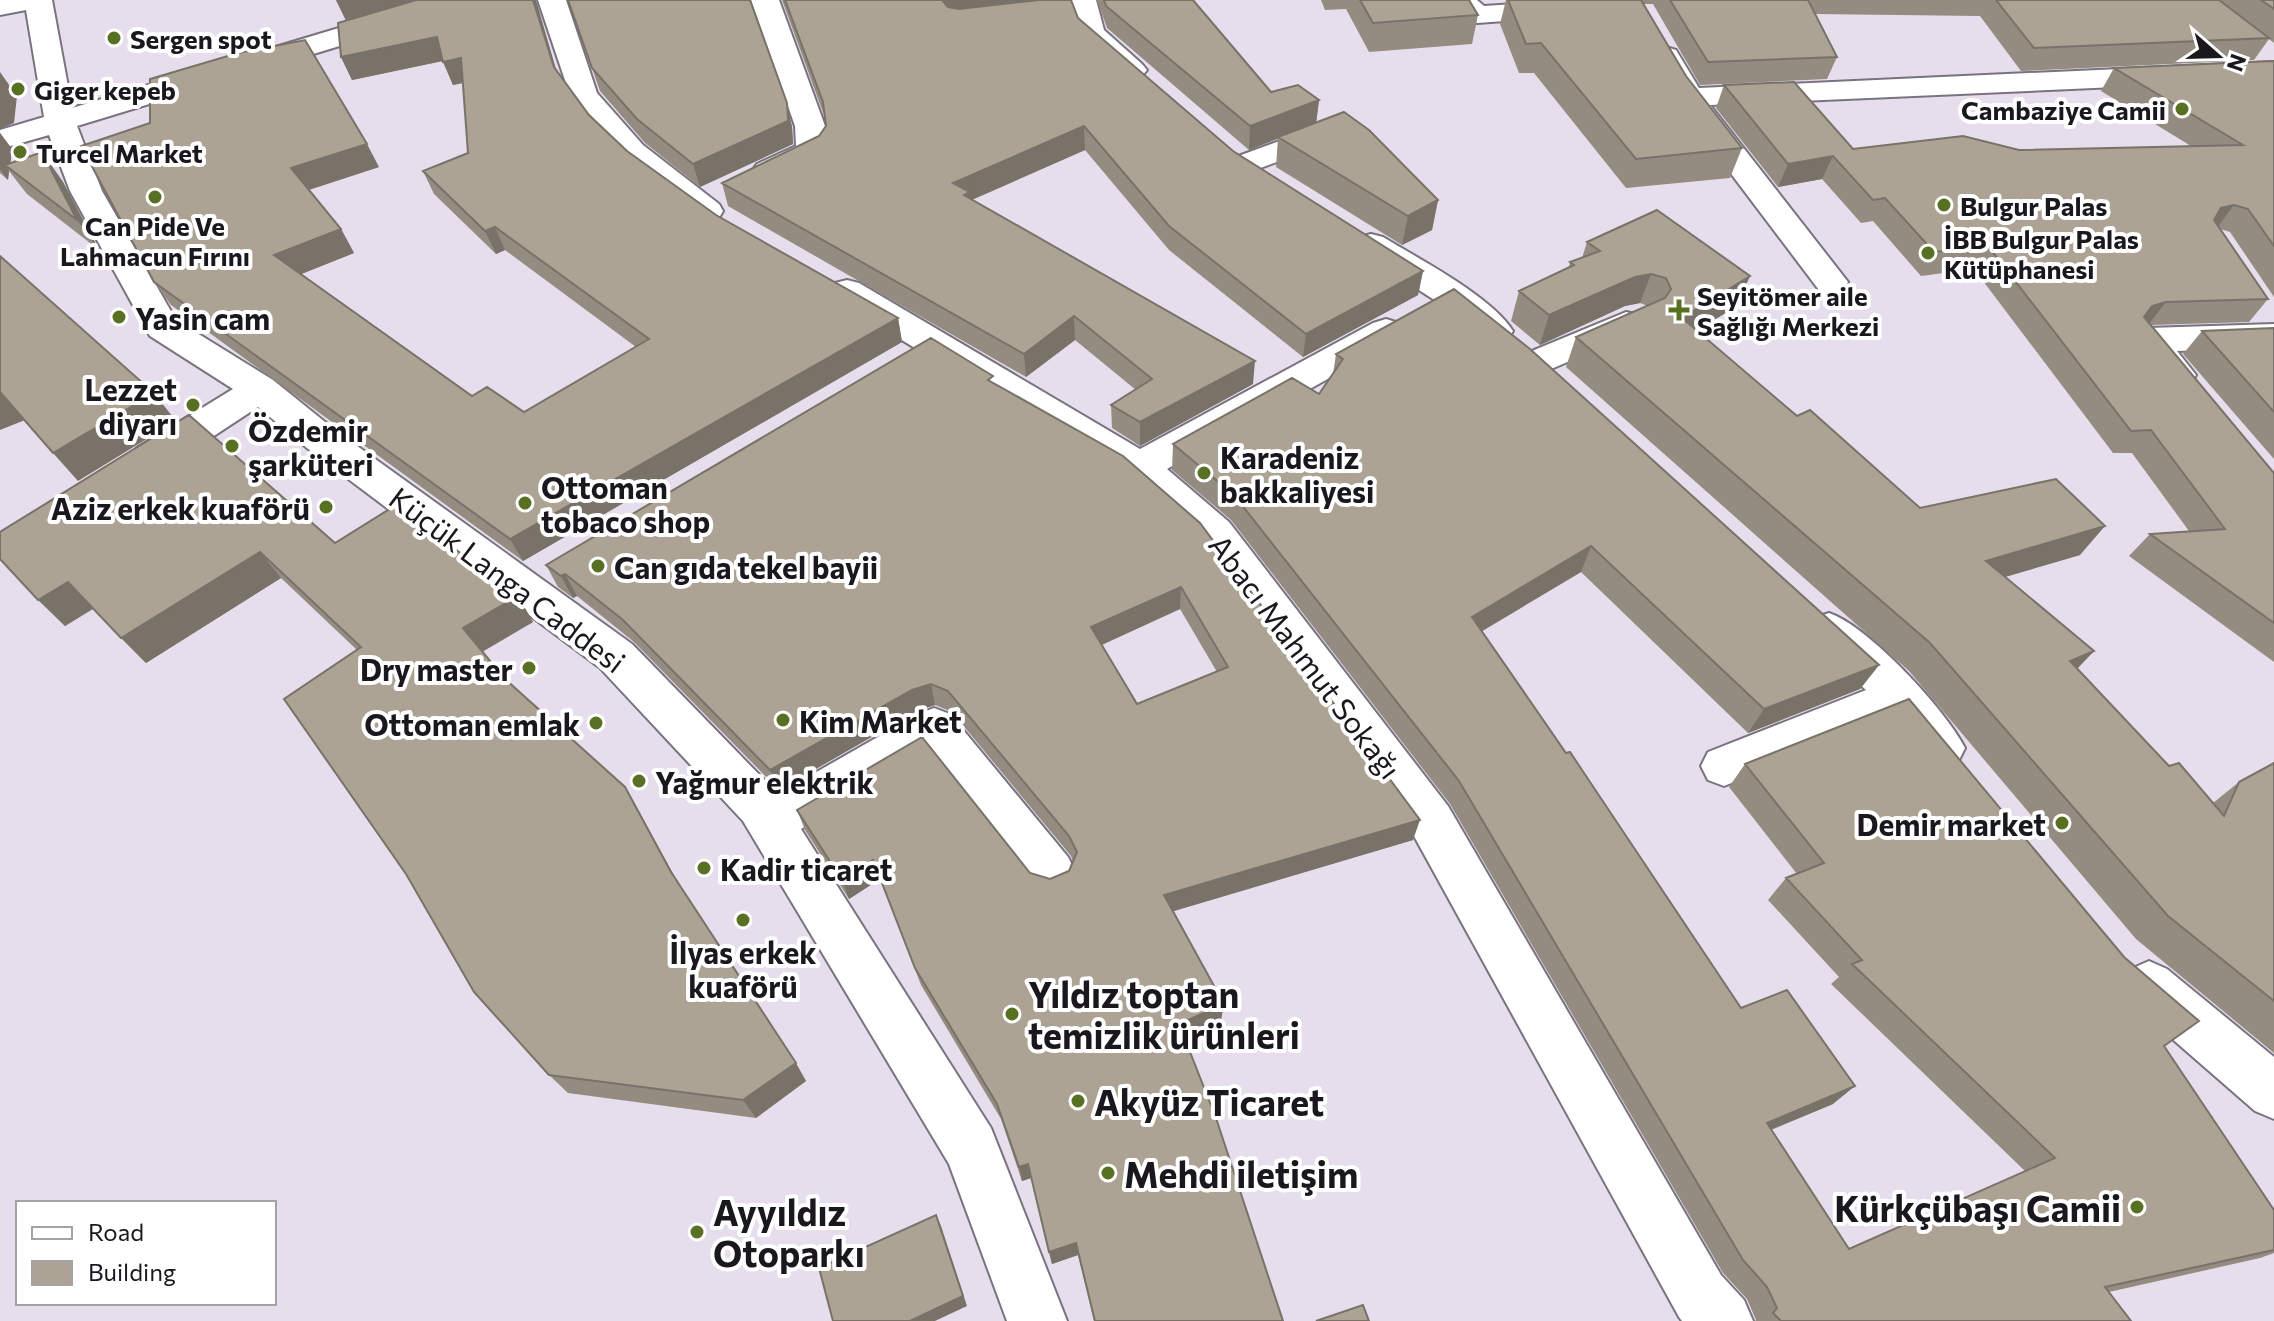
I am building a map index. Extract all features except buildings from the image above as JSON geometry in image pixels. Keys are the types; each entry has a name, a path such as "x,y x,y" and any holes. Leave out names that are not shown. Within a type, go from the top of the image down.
{"street":[{"path":"0,7 38,0"},
{"name":"Küçük Langa Caddesi","path":"38,0 60,123 86,191 163,328 260,389 321,439 616,656 760,806 971,1148 1037,1321"},
{"path":"0,140 269,61 340,23 461,0"},
{"path":"552,0 583,95 632,152 725,202 812,150 810,126 765,0"},
{"path":"1461,0 1477,15 1578,6"},
{"path":"1073,5 1091,33 1155,92"},
{"path":"1654,36 1689,98 1831,282"},
{"path":"1689,98 1787,90 2202,77 2274,71"},
{"path":"1283,189 1229,153 1356,122"},
{"path":"1335,221 1451,295 1571,397"},
{"name":"Abacı Mahmut Sokağı","path":"816,273 1139,467 1215,533 1431,821 1700,1296 1723,1321"},
{"path":"1139,467 1451,295"},
{"path":"2255,300 2274,328"},
{"path":"1535,364 1639,317"},
{"path":"2197,398 2148,340 2274,336"},
{"path":"895,365 935,342"},
{"path":"117,479 260,389"},
{"path":"521,586 561,562"},
{"path":"1796,601 1899,696 1968,779"},
{"path":"1724,766 1899,696"},
{"path":"770,823 934,727 1051,873"},
{"path":"2116,958 2274,1092"}],"place":[{"name":"Sergen spot","path":"114,38"},
{"name":"Giger kepeb","path":"18,89"},
{"name":"Cambaziye Camii","path":"2182,109"},
{"name":"Turcel Market","path":"20,152"},
{"name":"Can Pide Ve Lahmacun Fırını","path":"155,197"},
{"name":"Bulgur Palas","path":"1944,205"},
{"name":"İBB Bulgur Palas Kütüphanesi","path":"1928,253"},
{"name":"Seyitömer aile Sağlığı Merkezi","path":"1679,310"},
{"name":"Yasin cam","path":"119,317"},
{"name":"Lezzet diyarı","path":"193,405"},
{"name":"Özdemir şarküteri","path":"232,446"},
{"name":"Karadeniz bakkaliyesi","path":"1204,473"},
{"name":"Ottoman tobaco shop","path":"525,503"},
{"name":"Aziz erkek kuaförü","path":"326,507"},
{"name":"Can gıda tekel bayii","path":"598,566"},
{"name":"Dry master","path":"529,668"},
{"name":"Kim Market","path":"783,720"},
{"name":"Ottoman emlak","path":"596,723"},
{"name":"Yağmur elektrik","path":"639,781"},
{"name":"Demir market","path":"2062,823"},
{"name":"Kadir ticaret","path":"704,868"},
{"name":"İlyas erkek kuaförü","path":"743,920"},
{"name":"Yıldız toptan temizlik ürünleri","path":"1012,1014"},
{"name":"Akyüz Ticaret","path":"1078,1101"},
{"name":"Mehdi iletişim","path":"1108,1173"},
{"name":"Kürkçübaşı Camii","path":"2137,1207"},
{"name":"Ayyıldız Otoparkı","path":"697,1232"}]}
